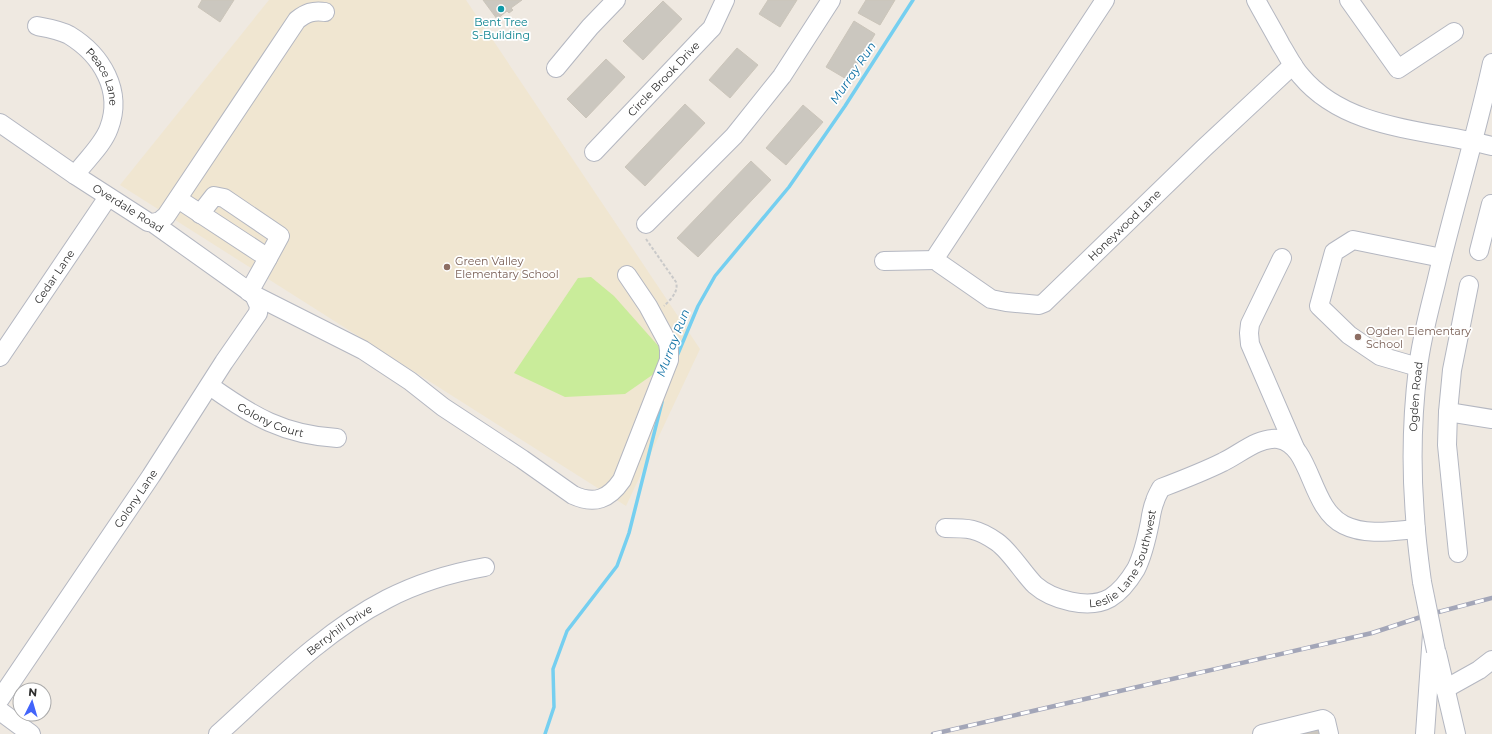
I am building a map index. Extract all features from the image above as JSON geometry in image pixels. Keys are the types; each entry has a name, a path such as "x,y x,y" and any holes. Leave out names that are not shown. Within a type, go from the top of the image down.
{"street":[{"path":"556,68 616,0"},
{"name":"Circle Brook Drive","path":"594,152 712,28 725,0"},
{"path":"646,224 738,130 782,76 831,0"},
{"path":"884,261 937,260 937,255 1105,0"},
{"path":"1256,0 1293,65 1301,76 1332,104 1348,112 1368,119 1492,146"},
{"path":"1349,0 1398,69 1454,32"},
{"path":"153,223 160,221 166,216 297,20 310,12 325,12"},
{"name":"Peace Lane","path":"37,26 52,28 68,35 80,43 100,64 108,77 113,91 113,116 109,129 104,139 75,175"},
{"name":"Ogden Road","path":"1456,734 1436,651 1422,582 1416,530 1413,420 1418,367 1426,326 1442,258 1474,141 1492,63"},
{"name":"Honeywood Lane","path":"937,260 991,299 1039,305 1044,302 1204,148 1293,65"},
{"name":"Overdale Road","path":"0,123 108,197 148,222 153,223 251,294 363,350 410,380 443,407 522,459 573,495 582,499 602,499 617,488 622,480 669,360 668,343 652,314 627,275"},
{"path":"200,214 214,196 224,198 280,236 251,294"},
{"name":"Cedar Lane","path":"0,357 108,197"},
{"path":"178,199 268,258"},
{"path":"1479,251 1489,226 1491,204"},
{"path":"1418,367 1380,356 1349,335 1319,306 1334,252 1353,240 1442,258"},
{"path":"1282,258 1250,324 1248,333 1250,344 1295,448 1304,463 1324,508 1333,518 1344,525 1370,532 1416,530"},
{"path":"1458,553 1447,445 1448,412 1452,370 1469,285"},
{"name":"Colony Lane","path":"0,698 151,476 258,313 259,306 251,294"},
{"name":"Colony Court","path":"210,386 259,418 279,427 299,434 337,438"},
{"path":"1448,412 1492,419"},
{"name":"Leslie Lane Southwest","path":"945,528 968,528 980,532 998,542 1035,585 1048,594 1064,600 1096,602 1109,599 1119,591 1136,569 1147,537 1154,502 1161,488 1206,470 1253,445 1266,440 1278,439 1288,442 1295,448"},
{"name":"Berryhill Drive","path":"218,734 290,669 333,633 359,616 387,599 412,588 468,570 485,567"},
{"path":"1425,734 1432,631"},
{"path":"1446,689 1479,670 1492,660"},
{"path":"0,711 32,734"},
{"path":"1262,734 1323,719 1326,721 1329,734"}],"path":[{"path":"646,224 645,235 647,240 676,282 677,286 671,299 652,314"}],"shaded area":[{"name":"Green Valley Elementary School","path":"269,0 466,0 700,349 626,506 120,185"}],"green space":[{"path":"591,277 614,296 661,349 658,371 625,394 565,397 514,373 578,278"}],"building":[{"path":"202,0 234,0 220,22 198,7"},
{"name":"Bent Tree S-Building","path":"483,0 522,0 511,8 513,10 509,13 507,11 497,19"},
{"path":"768,0 797,0 780,27 759,14"},
{"path":"866,0 895,0 880,25 858,13"},
{"path":"663,1 682,19 643,60 623,41"},
{"path":"854,21 875,34 848,80 826,67"},
{"path":"737,48 758,65 730,98 709,80"},
{"path":"606,59 625,77 586,118 567,99"},
{"path":"685,104 705,123 645,186 625,167"},
{"path":"803,105 823,122 786,165 766,148"},
{"path":"751,161 771,180 698,257 677,238"},
{"path":"1320,727 1322,734 1288,734"}],"waterway":[{"name":"Murray Run","path":"677,356 698,306 715,276 789,187 845,106 913,0"},
{"name":"Murray Run","path":"545,734 554,707 553,669 567,631 617,566 629,533 662,402"}],"railway":[{"path":"933,734 1372,633 1427,615 1492,598"}],"place":[{"name":"Bent Tree S-Building","path":"501,9"},
{"name":"Green Valley Elementary School","path":"447,267"},
{"name":"Ogden Elementary School","path":"1358,337"}]}
